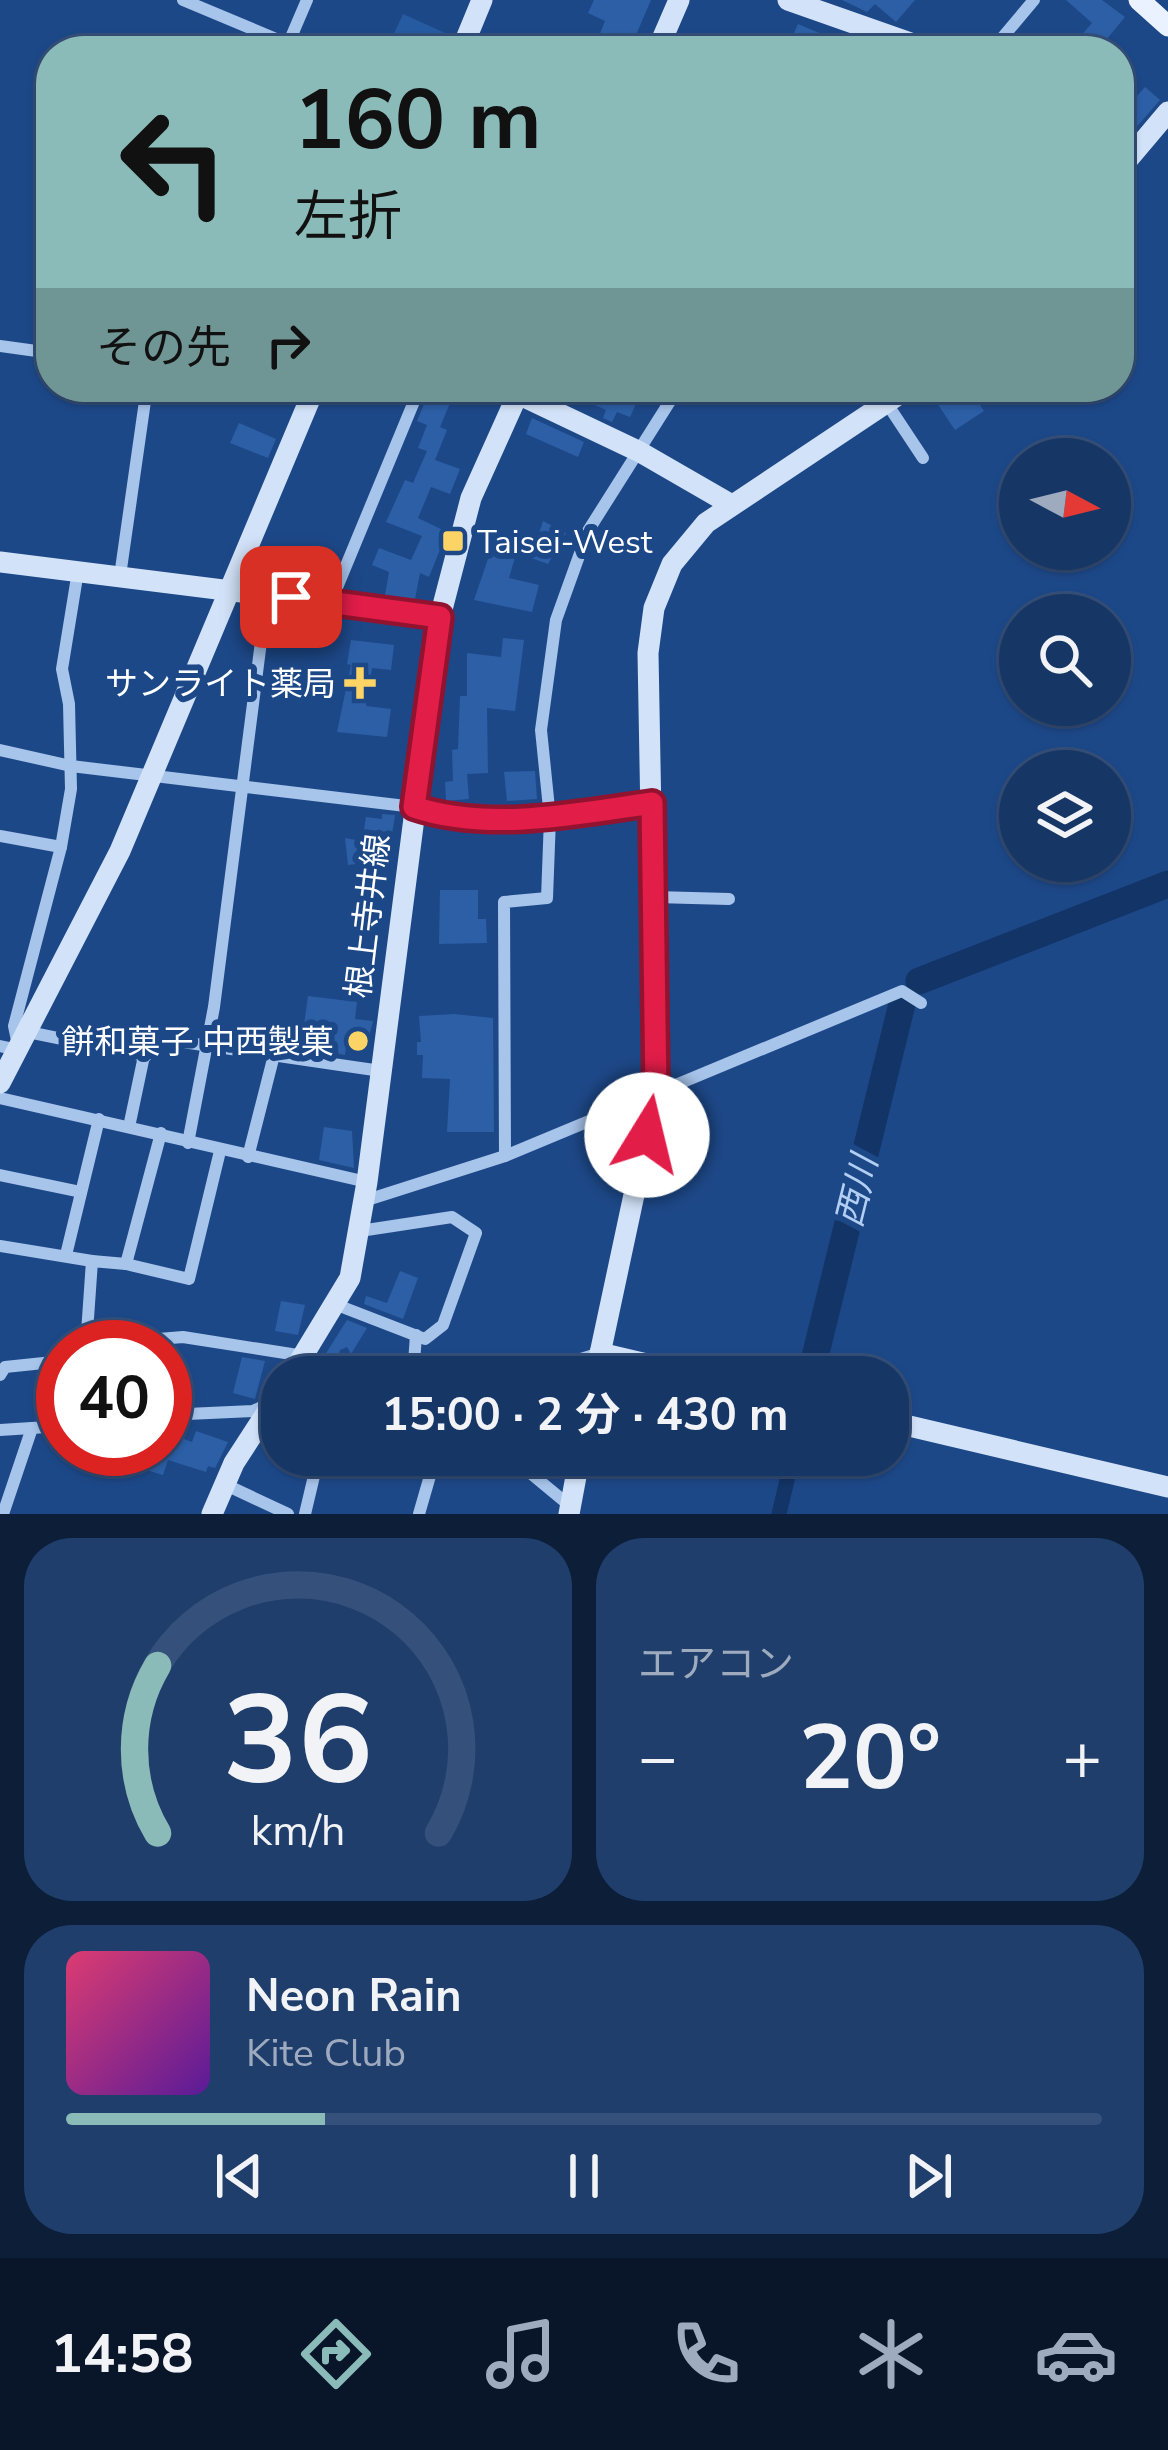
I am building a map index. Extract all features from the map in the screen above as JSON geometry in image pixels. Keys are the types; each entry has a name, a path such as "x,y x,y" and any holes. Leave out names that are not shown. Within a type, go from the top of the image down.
{"main road":[{"path":"1143,1 1168,26"}],"street":[{"path":"183,0 269,36"},
{"path":"291,36 307,0"},
{"path":"467,36 482,0"},
{"path":"663,36 679,0"},
{"path":"788,0 890,36"},
{"path":"1004,36 1034,0"},
{"path":"1134,152 1168,112"},
{"path":"0,346 36,351"},
{"path":"120,576 145,402"},
{"path":"0,1083 154,774 309,402"},
{"path":"331,602 414,402"},
{"name":"根上寺井線","path":"304,1355 350,1278 360,1232 440,617 471,498 508,402"},
{"path":"538,402 640,452 731,506"},
{"path":"506,1156 504,902 548,898 550,818 542,730 556,620 588,531 670,402"},
{"path":"599,1356 656,1092 648,653 654,608 672,564 706,523 871,402"},
{"path":"887,402 923,458"},
{"path":"0,562 440,617"},
{"path":"16,1043 14,1026 61,847 70,766 62,669 78,571"},
{"path":"188,1143 208,1046 267,595"},
{"path":"0,750 70,766 414,807 435,814 550,818 652,803"},
{"path":"0,836 61,847"},
{"path":"655,897 729,899"},
{"path":"0,1098 160,1133 366,1192 506,1156 902,992 921,1003"},
{"path":"129,1127 148,1037 381,1071"},
{"path":"16,1043 146,1056"},
{"path":"248,1157 274,1055"},
{"path":"66,1255 99,1119"},
{"path":"126,1264 160,1133"},
{"path":"0,1246 126,1264 189,1279 220,1151"},
{"path":"0,1175 81,1192"},
{"path":"337,1305 425,1339 443,1325 476,1233 452,1217 360,1232"},
{"path":"88,1320 92,1261"},
{"path":"414,1356 416,1335"},
{"path":"192,1339 304,1355"},
{"path":"590,1356 613,1356"},
{"path":"0,1375 5,1367 36,1364"},
{"path":"192,1414 261,1407"},
{"path":"212,1514 224,1484 261,1426"},
{"path":"909,1426 1168,1487"},
{"path":"3,1514 32,1428"},
{"path":"0,1430 36,1428"},
{"path":"419,1514 436,1455 529,1472 569,1510"},
{"path":"305,1514 314,1476"},
{"path":"569,1510 576,1476"},
{"path":"224,1484 288,1514"}],"shaded area":[{"path":"403,14 452,36 393,36"}],"building":[{"path":"594,0 651,0 635,36 599,36 605,21 588,13"},
{"path":"842,0 915,0 896,22 875,4 867,12"},
{"path":"1066,0 1102,0 1125,17 1109,36 1081,36 1092,23"},
{"path":"798,24 826,36 793,36"},
{"path":"1145,87 1160,100 1134,130 1134,99"},
{"path":"425,402 450,402 440,427 447,430 435,460 460,469 450,494 431,487 418,518 447,532 429,577 420,573 415,599 385,595 389,572 372,565 379,548 411,560 422,536 386,522 405,480 413,483 427,451 418,448 427,425 417,421"},
{"path":"588,402 637,402 630,417 617,412 612,422 603,418 606,410"},
{"path":"978,402 984,411 955,430 937,403"},
{"path":"532,418 584,442 578,457 526,434"},
{"path":"239,423 276,439 268,458 230,443"},
{"path":"543,521 566,533 548,564 531,558"},
{"path":"492,547 516,554 509,578 539,585 532,612 474,600"},
{"path":"503,638 524,640 515,711 487,708 488,773 467,774 469,799 446,801 445,782 453,781 452,750 458,749 460,696 467,696 467,653 501,657"},
{"path":"351,640 394,645 391,670 372,668 366,706 391,709 387,737 337,732 351,665 347,664"},
{"path":"535,771 537,799 507,801 504,772"},
{"path":"382,814 395,815 391,841 374,839 371,862 348,865 345,838 362,841 366,817 382,819"},
{"path":"440,890 478,890 478,919 486,919 487,943 439,944"},
{"path":"308,996 357,1002 355,1019 373,1021 366,1049 346,1046 345,1055 272,1042 274,1022 304,1025"},
{"path":"419,1016 493,1018 494,1132 447,1132 450,1079 422,1078 423,1055 417,1055"},
{"path":"324,1127 352,1131 354,1168 319,1160"},
{"path":"400,1271 418,1278 403,1319 364,1304 366,1296 387,1303"},
{"path":"281,1301 305,1305 298,1335 275,1331"},
{"path":"347,1320 367,1328 351,1354 347,1347 339,1356 324,1356"},
{"path":"242,1357 261,1360 255,1399 233,1393"},
{"path":"196,1431 228,1442 215,1468 208,1466 206,1472 192,1468"}],"waterway":[{"name":"西川","path":"919,981 1168,884"},
{"name":"西川","path":"815,1356 902,1004"},
{"path":"779,1514 788,1476"}],"place":[{"name":"Taisei-West","path":"453,541"},
{"name":"サンライト薬局","path":"360,683"},
{"name":"餅和菓子 中西製菓","path":"358,1041"}],"route":[{"path":"291,597 440,617 414,807 435,814 550,818 652,803 656,1092 647,1135"}]}
